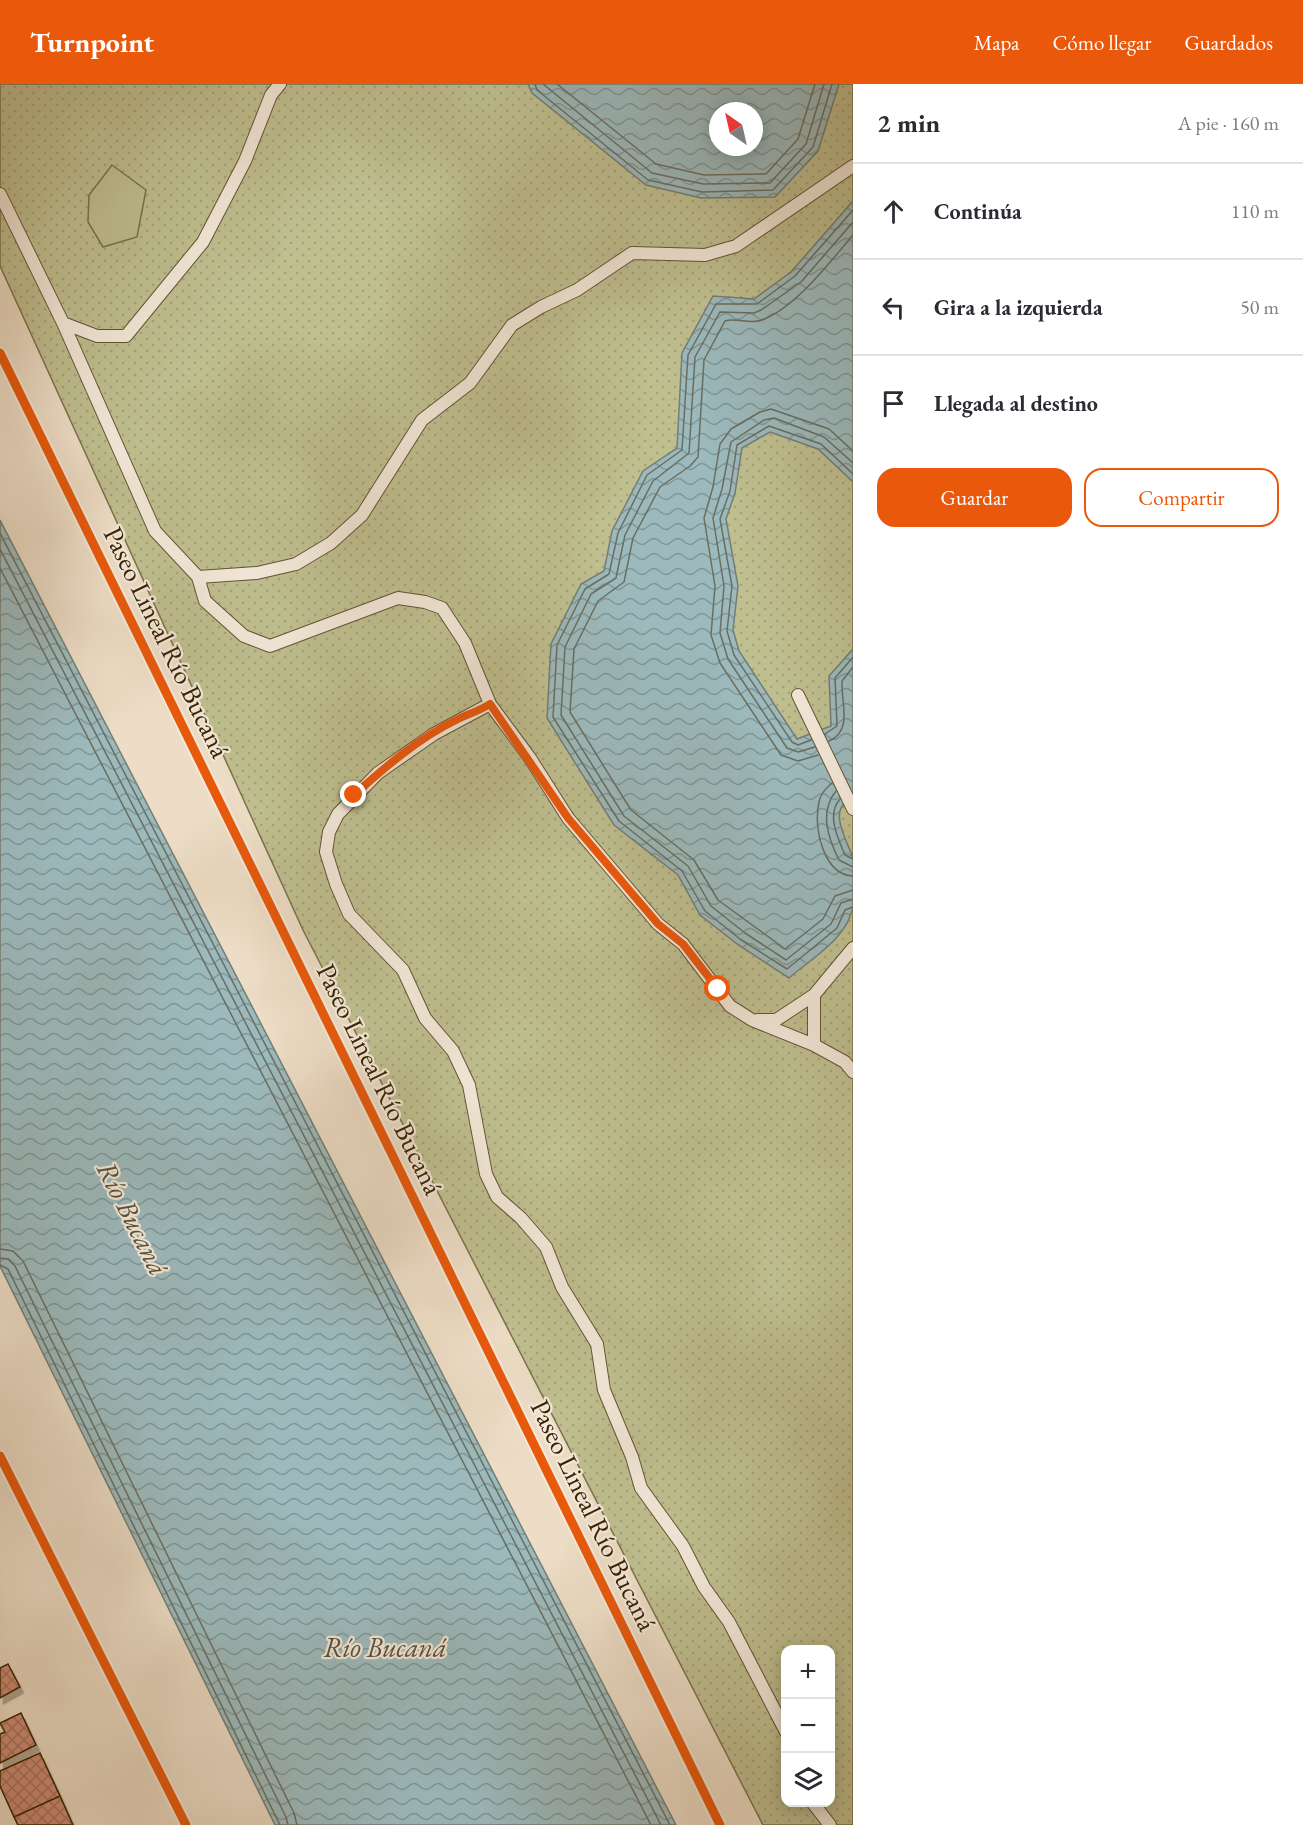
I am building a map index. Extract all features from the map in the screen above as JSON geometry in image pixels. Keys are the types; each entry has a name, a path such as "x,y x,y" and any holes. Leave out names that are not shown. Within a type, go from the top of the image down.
{"lane":[{"path":"63,323 97,336 126,336 203,242 245,161 271,95 280,84"},
{"path":"198,578 257,573 296,564 332,543 362,515 422,420 470,383 513,325 522,319 577,290 632,253 705,255 736,246 853,166"},
{"path":"0,194 63,323 155,531 198,578 205,601 244,636 270,646 398,598 425,602 442,608 465,643 490,704 568,818 658,924 683,944 730,1006 752,1020 814,1045 845,1062 853,1072"},
{"path":"798,695 851,806"},
{"path":"490,704 434,734 378,773 338,814 329,832 326,852 349,914 403,970 425,1018 453,1051 469,1085 486,1174 497,1197 521,1218 546,1246 562,1287 597,1344 604,1390 632,1457 641,1488 683,1546 704,1587 729,1622 781,1722"},
{"path":"752,1020 776,1020 814,994 853,948"},
{"path":"814,994 814,1045"},
{"path":"815,1807 830,1825"}],"green space":[{"path":"0,84 853,84 853,1825 763,1825 303,930 0,266"},
{"path":"112,165 146,190 137,237 103,247 88,222 89,195"}],"water":[{"path":"528,84 839,84 818,151 775,197 701,198 646,185 532,93"},
{"path":"853,201 853,482 818,449 770,432 742,448 735,493 726,519 738,586 733,630 739,651 797,739 831,726 829,676 853,649 853,798 845,803 840,810 839,817 853,859 853,906 850,917 837,938 789,978 737,944 700,915 678,875 614,825 547,718 551,644 581,584 604,571 612,531 643,471 677,448 682,353 713,296 754,299 791,272"},
{"name":"Río Bucaná","path":"0,520 676,1825 275,1825 0,1266"}],"building":[{"path":"8,1664 20,1687 0,1698 0,1668"},
{"path":"21,1713 36,1745 0,1763 0,1734 5,1732 0,1723"},
{"path":"40,1753 60,1796 14,1817 0,1786 0,1771"},
{"path":"60,1796 73,1825 18,1825 14,1817"}],"cycle path":[{"name":"Paseo Lineal Río Bucaná","path":"0,353 720,1825"},
{"path":"0,1456 186,1825"}],"route":[{"path":"354,795 405,753 456,720 490,704 530,758 568,818 658,924 683,944 718,989"}]}
